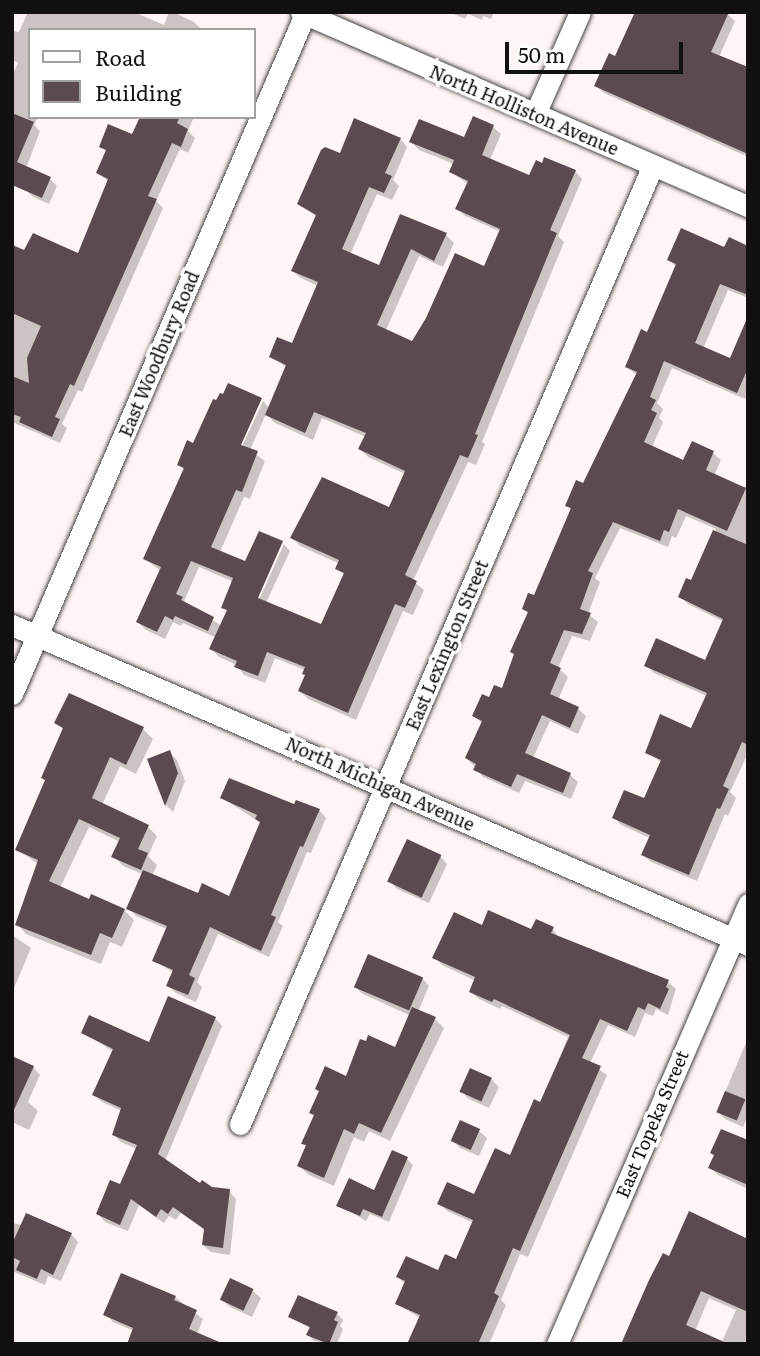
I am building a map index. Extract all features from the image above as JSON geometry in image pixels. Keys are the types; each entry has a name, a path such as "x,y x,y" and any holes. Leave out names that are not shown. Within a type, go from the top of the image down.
{"street":[{"path":"535,114 580,12"},
{"name":"North Holliston Avenue","path":"303,13 748,206"},
{"name":"East Woodbury Road","path":"12,694 303,13"},
{"name":"East Lexington Street","path":"240,1124 653,165"},
{"name":"North Michigan Avenue","path":"12,625 386,785 740,942"},
{"name":"East Topeka Street","path":"557,1344 740,942 748,904"}],"building":[{"path":"635,12 729,12 711,52 748,67 748,154 594,86 609,53 615,56"},
{"path":"12,113 34,122 17,162 51,177 42,198 12,185"},
{"path":"473,116 494,125 482,155 529,175 536,160 542,163 544,157 576,170 550,230 557,233 475,434 478,435 468,458 460,455 405,575 417,581 405,608 395,604 348,713 298,691 305,675 302,674 305,667 267,652 258,676 234,667 237,661 209,649 227,610 221,608 233,578 191,561 176,594 183,597 181,600 214,617 208,631 175,616 173,620 165,616 157,632 136,622 161,567 143,559 184,468 177,465 187,440 193,443 213,399 216,400 220,393 223,394 228,383 262,398 241,445 258,451 242,492 236,490 211,547 245,561 259,531 283,541 258,598 321,624 344,573 335,569 339,560 290,538 322,477 389,507 405,471 358,449 366,433 314,412 305,433 265,415 286,365 269,357 277,337 292,343 318,282 291,271 316,215 297,204 321,150 325,147 340,153 354,118 401,138 385,173 392,176 384,193 369,187 342,249 379,265 400,214 447,233 434,261 411,249 377,325 412,341 426,318 455,253 484,266 500,229 455,209 468,181 449,172 454,160 409,142 419,119 464,137"},
{"path":"139,119 179,119 177,123 188,129 181,147 172,143 148,196 157,199 74,386 70,384 55,417 60,419 52,437 19,422 21,417 12,414 12,376 29,383 27,358 41,326 12,313 12,245 24,250 33,233 78,253 108,179 96,173 106,150 99,147 108,124 132,134"},
{"path":"681,228 724,247 729,237 748,246 748,295 720,284 695,343 730,358 748,316 748,368 737,393 664,361 650,397 656,400 651,410 657,413 644,442 683,460 692,441 714,451 706,470 746,488 727,531 678,509 669,532 664,530 660,541 613,522 588,571 593,573 580,609 591,613 582,634 564,630 550,663 561,668 550,694 579,707 570,728 542,715 525,753 571,773 563,793 517,774 511,787 473,770 476,764 465,758 482,721 472,716 482,694 489,697 494,685 502,688 514,654 510,652 528,612 522,609 528,593 534,595 571,508 565,506 576,480 583,483 637,372 625,367 641,329 647,332 676,264 667,260"},
{"path":"713,530 748,545 748,745 742,742 723,786 729,789 720,809 717,808 689,875 641,855 650,835 612,818 624,790 644,798 661,760 645,753 660,714 691,728 707,693 644,666 656,638 705,660 723,619 678,597 686,578 691,580"},
{"path":"69,693 144,727 126,765 110,757 92,798 149,825 138,849 148,853 141,870 111,857 120,838 79,819 49,881 89,899 91,894 125,909 112,938 100,933 91,955 15,925 38,860 15,850 45,780 41,778 63,728 54,723"},
{"path":"170,750 178,773 165,806 147,759"},
{"path":"229,778 294,804 296,800 320,809 303,847 300,846 271,915 276,917 261,951 210,927 189,975 195,978 188,995 166,986 173,970 152,961 167,926 126,909 143,870 198,893 202,883 229,896 260,822 255,819 257,815 220,798"},
{"path":"407,839 441,855 422,898 387,882"},
{"path":"488,910 531,929 536,919 554,927 551,933 669,980 666,987 669,989 660,1009 648,1003 645,1010 638,1007 627,1031 600,1019 582,1058 601,1066 520,1251 513,1248 494,1293 499,1296 478,1344 407,1344 420,1315 395,1304 405,1281 396,1277 406,1256 438,1270 445,1254 456,1259 473,1220 437,1204 447,1182 474,1194 495,1148 510,1155 534,1099 540,1102 570,1035 494,999 492,1002 469,992 475,977 432,958 454,912 482,925"},
{"path":"368,954 423,977 409,1011 354,987"},
{"path":"168,996 216,1017 158,1154 200,1183 202,1180 212,1187 230,1189 223,1248 202,1245 204,1229 173,1207 168,1214 161,1209 156,1217 131,1199 120,1225 96,1214 110,1180 120,1184 137,1145 112,1135 121,1108 92,1095 113,1049 81,1033 89,1015 149,1042"},
{"path":"412,1007 436,1017 381,1133 359,1123 354,1134 344,1129 324,1178 297,1166 306,1145 301,1144 314,1115 309,1113 319,1091 315,1089 325,1066 346,1076 360,1039 366,1041 368,1035 395,1047"},
{"path":"12,1056 34,1066 12,1114"},
{"path":"470,1068 492,1078 481,1102 459,1092"},
{"path":"725,1091 745,1099 737,1121 716,1112"},
{"path":"460,1120 480,1129 471,1150 451,1141"},
{"path":"721,1129 748,1140 748,1185 708,1168 714,1155 710,1153"},
{"path":"392,1150 408,1157 382,1217 363,1209 360,1216 336,1206 349,1178 374,1190"},
{"path":"689,1211 748,1239 748,1312 701,1291 686,1325 729,1344 621,1344 649,1280 663,1253 669,1256"},
{"path":"26,1213 72,1233 53,1275 41,1269 37,1279 16,1270 20,1261 12,1257 12,1244"},
{"path":"121,1273 176,1296 174,1300 197,1310 189,1329 224,1344 127,1344 133,1328 103,1315"},
{"path":"230,1278 254,1289 243,1311 220,1300"},
{"path":"298,1295 338,1312 334,1320 338,1322 329,1344 306,1335 310,1327 288,1317"}]}
